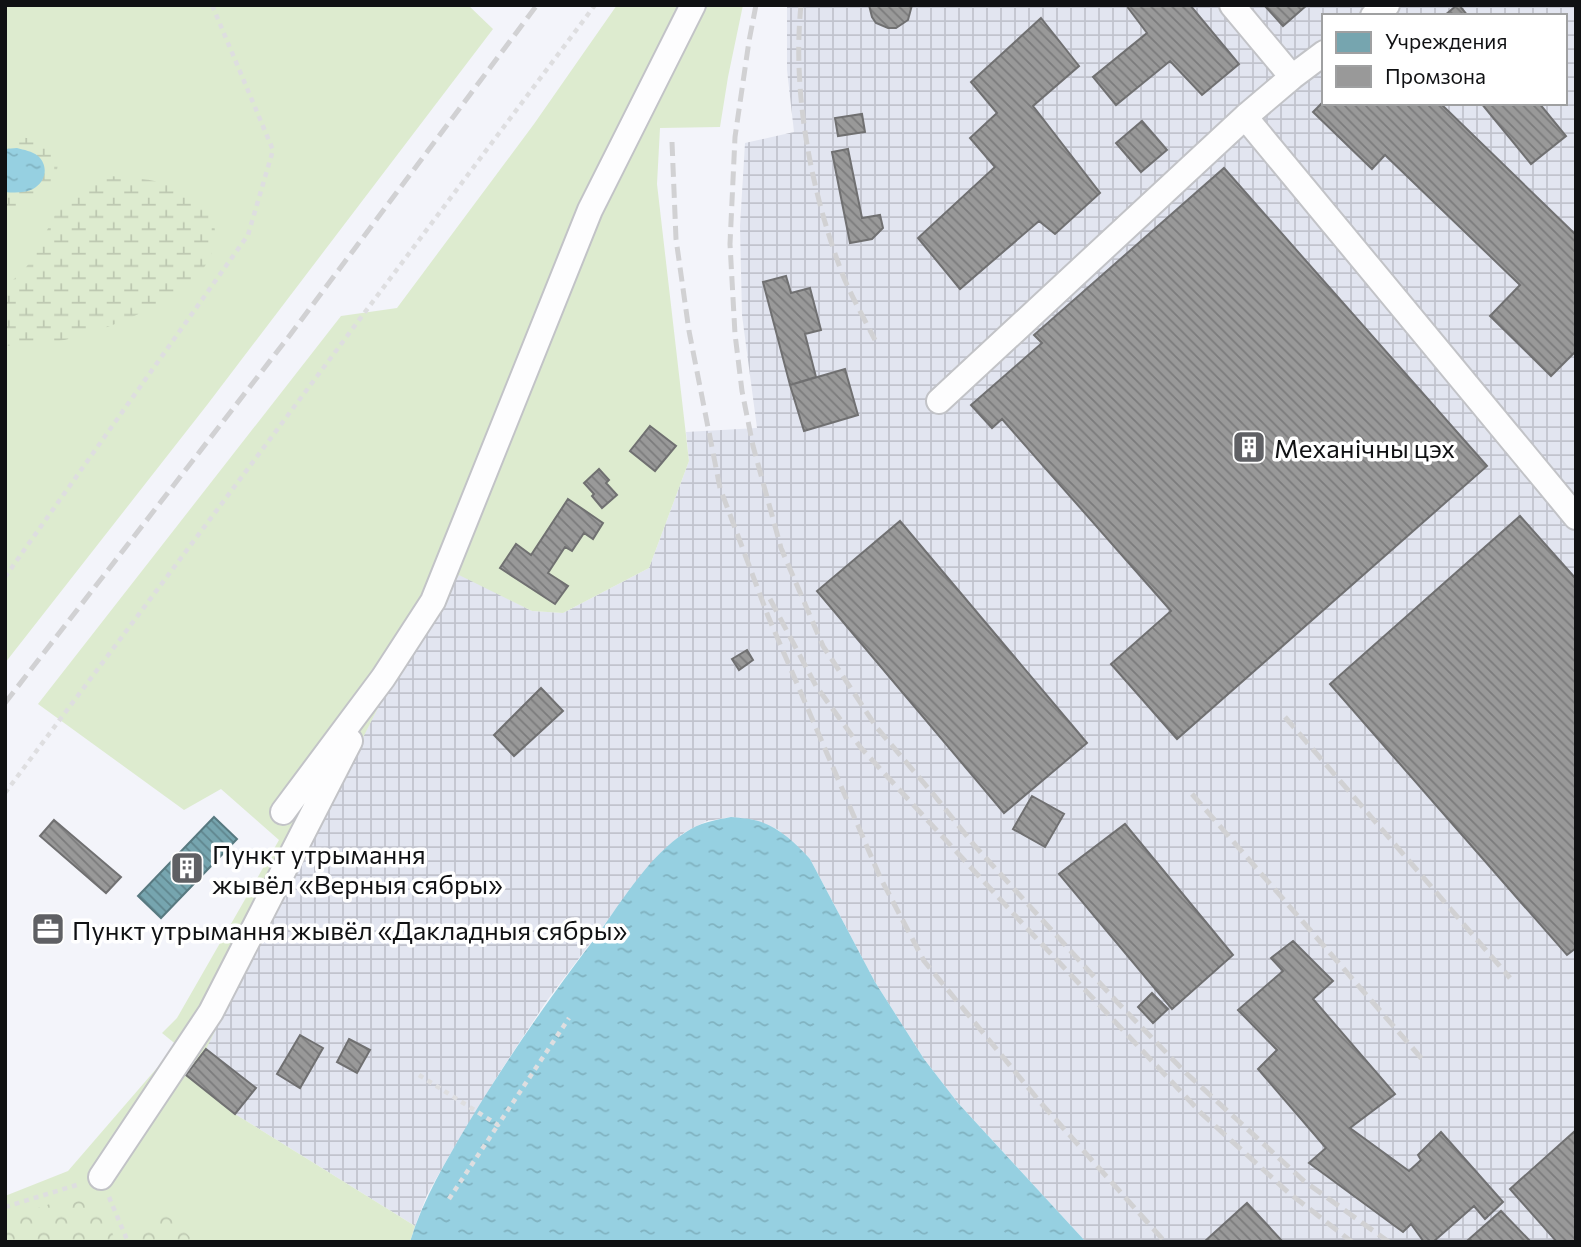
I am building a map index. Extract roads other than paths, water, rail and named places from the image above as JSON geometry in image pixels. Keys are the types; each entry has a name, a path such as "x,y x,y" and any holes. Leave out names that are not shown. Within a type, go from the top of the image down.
{"lane":[{"path":"283,812 383,678 433,601 590,210 693,5"},
{"path":"1232,5 1292,77"},
{"path":"939,401 1245,117 1322,54"},
{"path":"1245,117 1576,517"},
{"path":"101,1177 211,1012 383,678"}],"water":[{"path":"17,148 38,156 44,164 43,178 33,189 5,192 5,149"},
{"path":"731,817 762,822 778,830 810,859 875,982 924,1059 958,1103 1086,1242 410,1242 436,1180 484,1097 564,979 628,892 649,865 686,832 702,824"}],"railway":[{"path":"5,703 290,335 537,5"},
{"path":"756,5 735,137 730,244 735,334 742,391 753,446 781,548 823,646 877,728 974,845 1118,1003 1186,1073 1304,1181 1389,1242"},
{"path":"801,5 799,72 806,141 813,175 842,273 875,340"},
{"path":"672,142 676,239 689,331 720,488 768,616 880,877 924,961 1040,1102 1165,1242"},
{"path":"770,599 816,686 861,748 1202,1114 1289,1193 1352,1242"},
{"path":"1285,717 1510,978"},
{"path":"1192,794 1422,1059"}],"place":[{"name":"Механічны цэх","path":"1249,447"},
{"name":"Пункт утрымання жывёл «Верныя сябры»","path":"187,868"},
{"name":"Пункт утрымання жывёл «Дакладныя сябры»","path":"48,929"}]}
